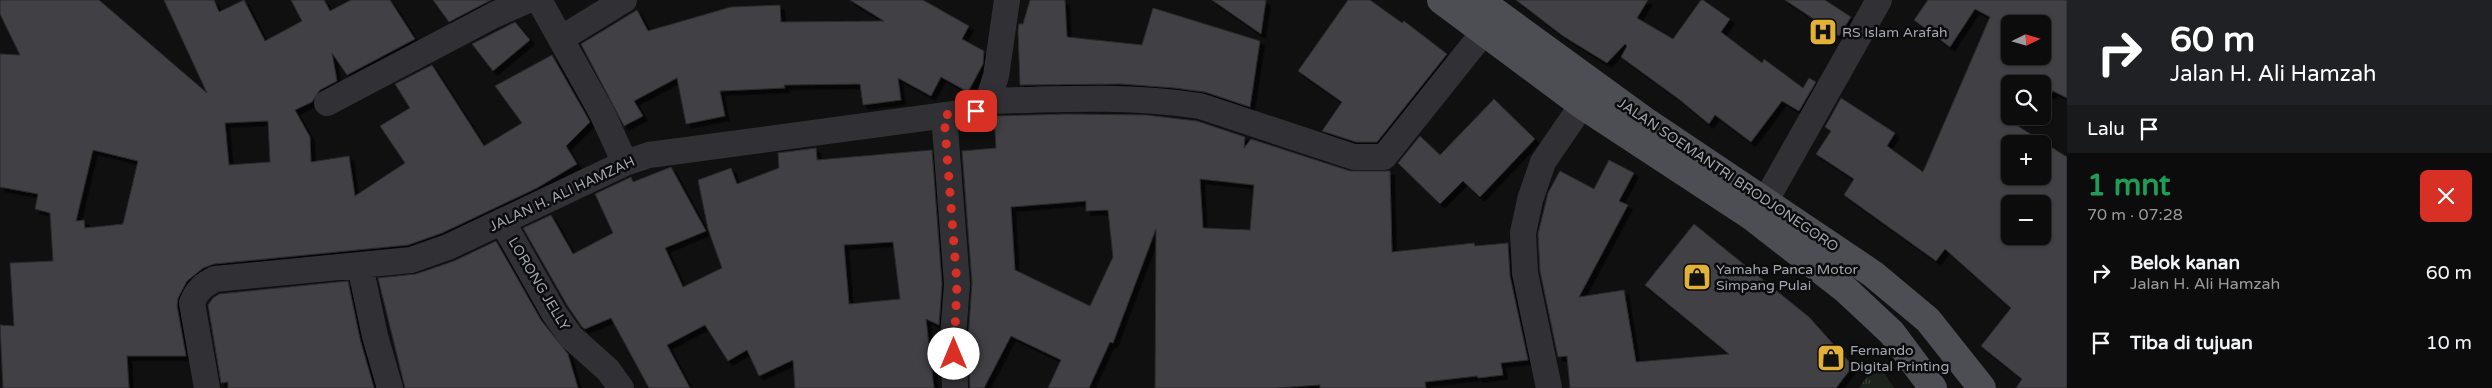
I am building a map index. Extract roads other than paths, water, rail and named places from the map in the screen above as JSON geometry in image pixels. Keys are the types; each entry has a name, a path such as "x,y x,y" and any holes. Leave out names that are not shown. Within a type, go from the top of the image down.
{"main road":[{"name":"JALAN SOEMANTRI BRODJONEGORO","path":"1441,0 1582,106 1692,180 1751,216 1846,290 1892,334 1933,388"},
{"name":"JALAN SOEMANTRI BRODJONEGORO","path":"1483,1 1644,120 1766,200 1873,274 1928,320 1982,388"}],"street":[{"path":"327,103 477,23 528,0"},
{"path":"539,0 562,38 602,113 625,163"},
{"path":"562,38 624,0"},
{"path":"1007,0 996,76 988,101 1108,99 1176,102 1200,106 1354,157 1384,157 1483,32"},
{"path":"1766,200 1879,0"},
{"name":"JALAN H. ALI HAMZAH","path":"207,388 192,303 196,292 205,284 215,279 411,260 448,247 625,163 649,155 976,111 988,101"},
{"path":"1549,388 1526,281 1523,233 1530,200 1543,162 1582,106"},
{"path":"944,115 957,284 953,336 955,388"},
{"name":"LORONG JELLY","path":"502,221 554,313 571,337 608,370 621,388"},
{"path":"360,266 375,336 390,388"}],"place":[{"name":"RS Islam Arafah","path":"1823,32"},
{"name":"Yamaha Panca Motor Simpang Pulai","path":"1697,277"},
{"name":"Fernando Digital Printing","path":"1831,358"}]}
